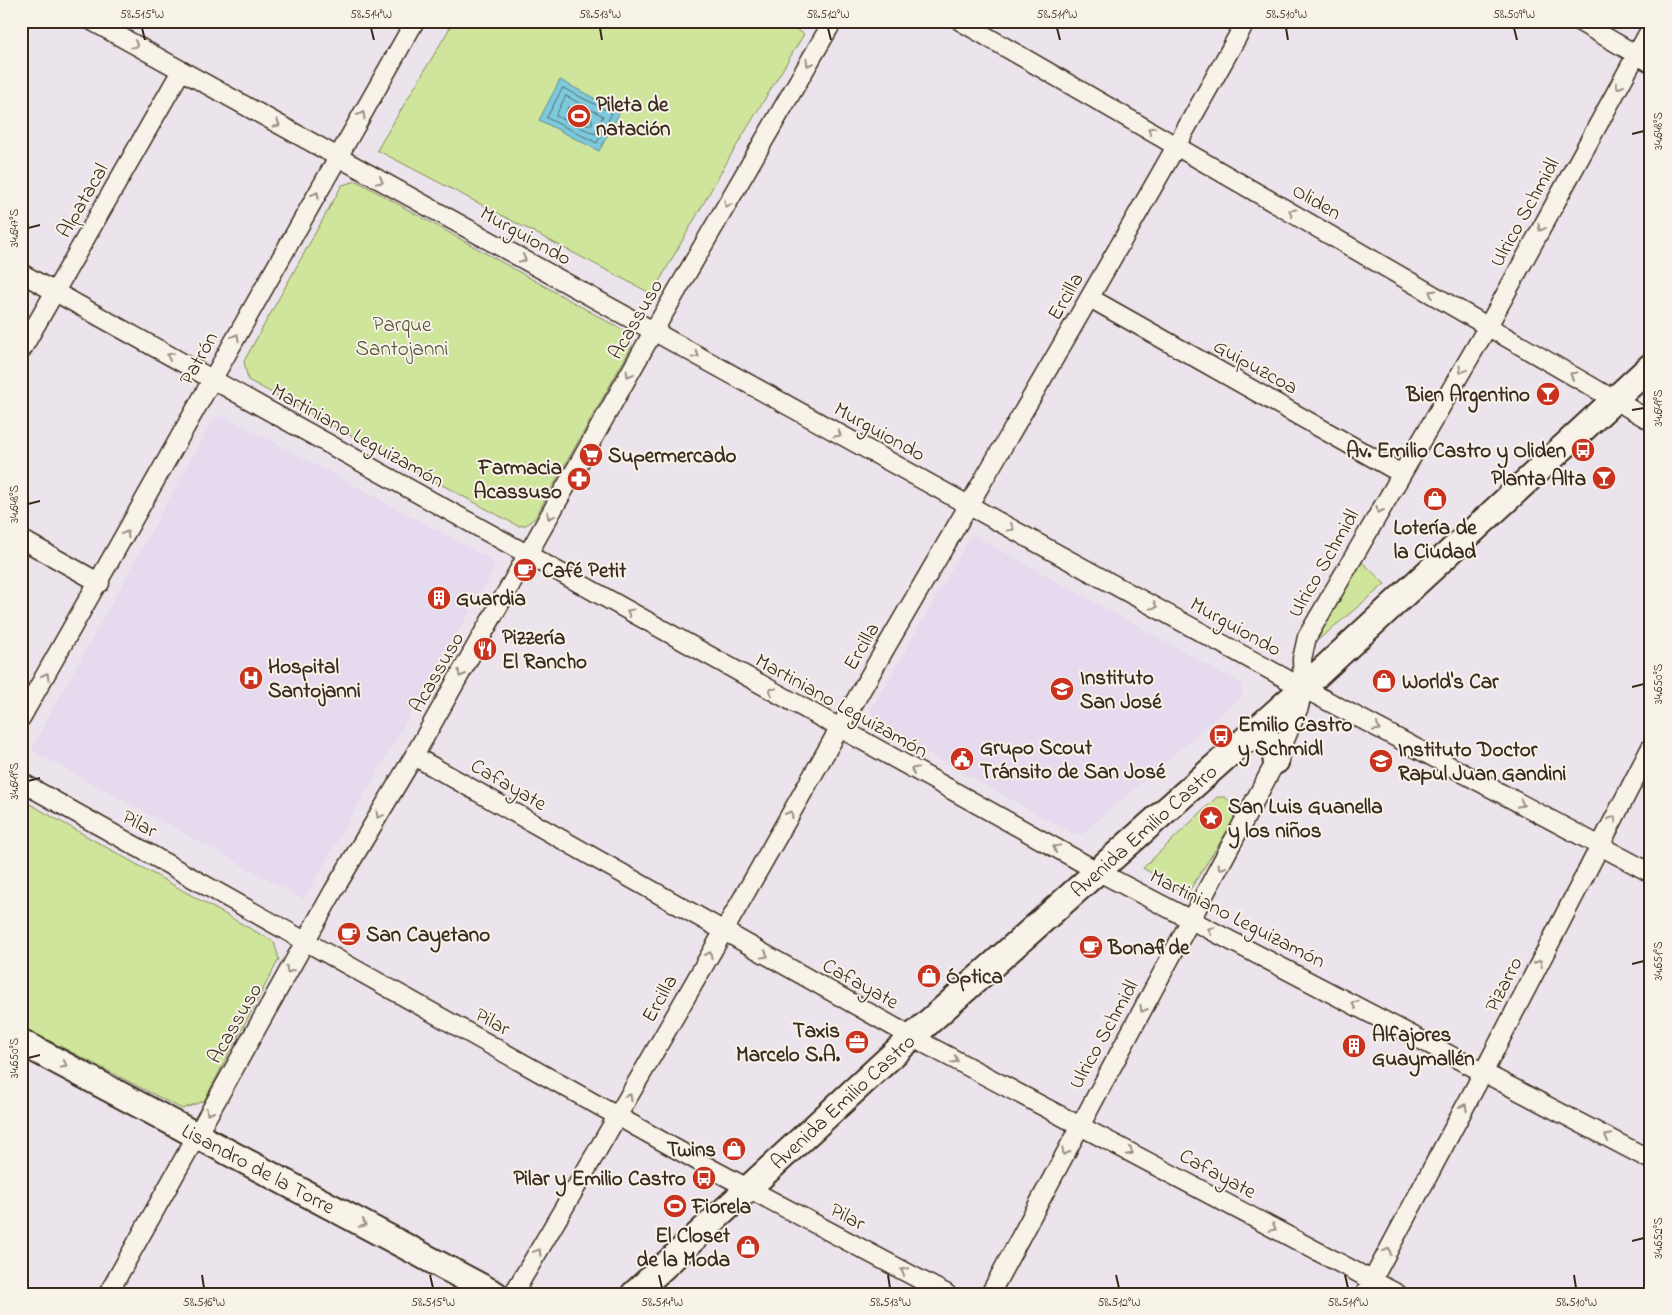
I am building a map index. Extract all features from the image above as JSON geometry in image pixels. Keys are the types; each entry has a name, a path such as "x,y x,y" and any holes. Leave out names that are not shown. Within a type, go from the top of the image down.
{"main road":[{"name":"Avenida Emilio Castro","path":"634,1294 912,1037 1303,688 1651,366"},
{"path":"1246,740 1261,737 1269,740 1274,746 1276,761"},
{"name":"Lisandro de la Torre","path":"21,1042 495,1294"}],"street":[{"name":"Murguiondo","path":"92,21 968,505 1303,688 1651,873"},
{"name":"Patrón","path":"21,718 100,583 212,379 415,21"},
{"name":"Acassuso","path":"108,1294 305,943 414,756 653,332 833,21"},
{"name":"Oliden","path":"960,21 1651,421"},
{"name":"Ercilla","path":"514,1294 968,505 1178,146 1246,21"},
{"path":"1578,21 1643,59"},
{"name":"Ulrico Schmidl","path":"990,1294 1276,761 1299,707 1303,688 1302,659 1307,637 1400,473 1643,59 1651,28"},
{"name":"Alpatacal","path":"21,351 181,71"},
{"name":"Martiniano Leguizamón","path":"21,273 1099,872 1484,1071 1651,1160"},
{"name":"Guipuzcoa","path":"1090,298 1400,473"},
{"path":"21,539 100,583"},
{"name":"Pizarro","path":"1368,1287 1484,1071 1651,747"},
{"name":"Cafayate","path":"414,756 912,1037 1079,1125 1368,1287 1398,1294"},
{"name":"Pilar","path":"21,782 305,943 748,1188 947,1294"}],"shaded area":[{"name":"Hospital Santojanni","path":"225,416 491,559 494,570 304,899 33,751 33,745 214,418"},
{"name":"Instituto San José","path":"972,534 1240,683 1243,695 1082,834 1072,833 873,723 871,710"}],"green space":[{"path":"454,21 782,21 804,34 731,155 652,294 377,150"},
{"name":"Parque Santojanni","path":"357,181 628,333 632,341 631,348 535,518 526,525 518,526 248,380 244,361 342,185"},
{"path":"1360,560 1385,584 1318,640 1323,628"},
{"path":"1217,797 1225,797 1235,806 1233,822 1189,891 1183,892 1143,868"},
{"path":"21,799 274,942 279,959 204,1101 182,1109 21,1026"}],"water":[{"name":"Pileta de natación","path":"560,80 620,112 599,151 539,120"}],"place":[{"name":"Pileta de natación","path":"579,116"},
{"name":"Bien Argentino","path":"1548,394"},
{"name":"Av. Emilio Castro y Oliden","path":"1583,450"},
{"name":"Supermercado","path":"591,455"},
{"name":"Planta Alta","path":"1604,478"},
{"name":"Farmacia Acassuso","path":"579,479"},
{"name":"Lotería de la Ciudad","path":"1435,499"},
{"name":"Café Petit","path":"525,570"},
{"name":"Guardia","path":"439,598"},
{"name":"Pizzería El Rancho","path":"485,649"},
{"name":"Hospital Santojanni","path":"251,678"},
{"name":"World's Car","path":"1384,681"},
{"name":"Instituto San José","path":"1062,689"},
{"name":"Emilio Castro y Schmidl","path":"1221,736"},
{"name":"Grupo Scout Tránsito de San José","path":"962,759"},
{"name":"Instituto Doctor Raþul Juan Gandini","path":"1381,761"},
{"name":"San Luis Guanella y los niños","path":"1211,818"},
{"name":"San Cayetano","path":"349,934"},
{"name":"Bonafide","path":"1091,947"},
{"name":"Óptica","path":"929,976"},
{"name":"Taxis Marcelo S.A.","path":"857,1042"},
{"name":"Alfajores Guaymallén","path":"1354,1046"},
{"name":"Twins","path":"734,1149"},
{"name":"Pilar y Emilio Castro","path":"704,1178"},
{"name":"Fiorela","path":"675,1206"},
{"name":"El Closet de la Moda","path":"748,1247"}]}
